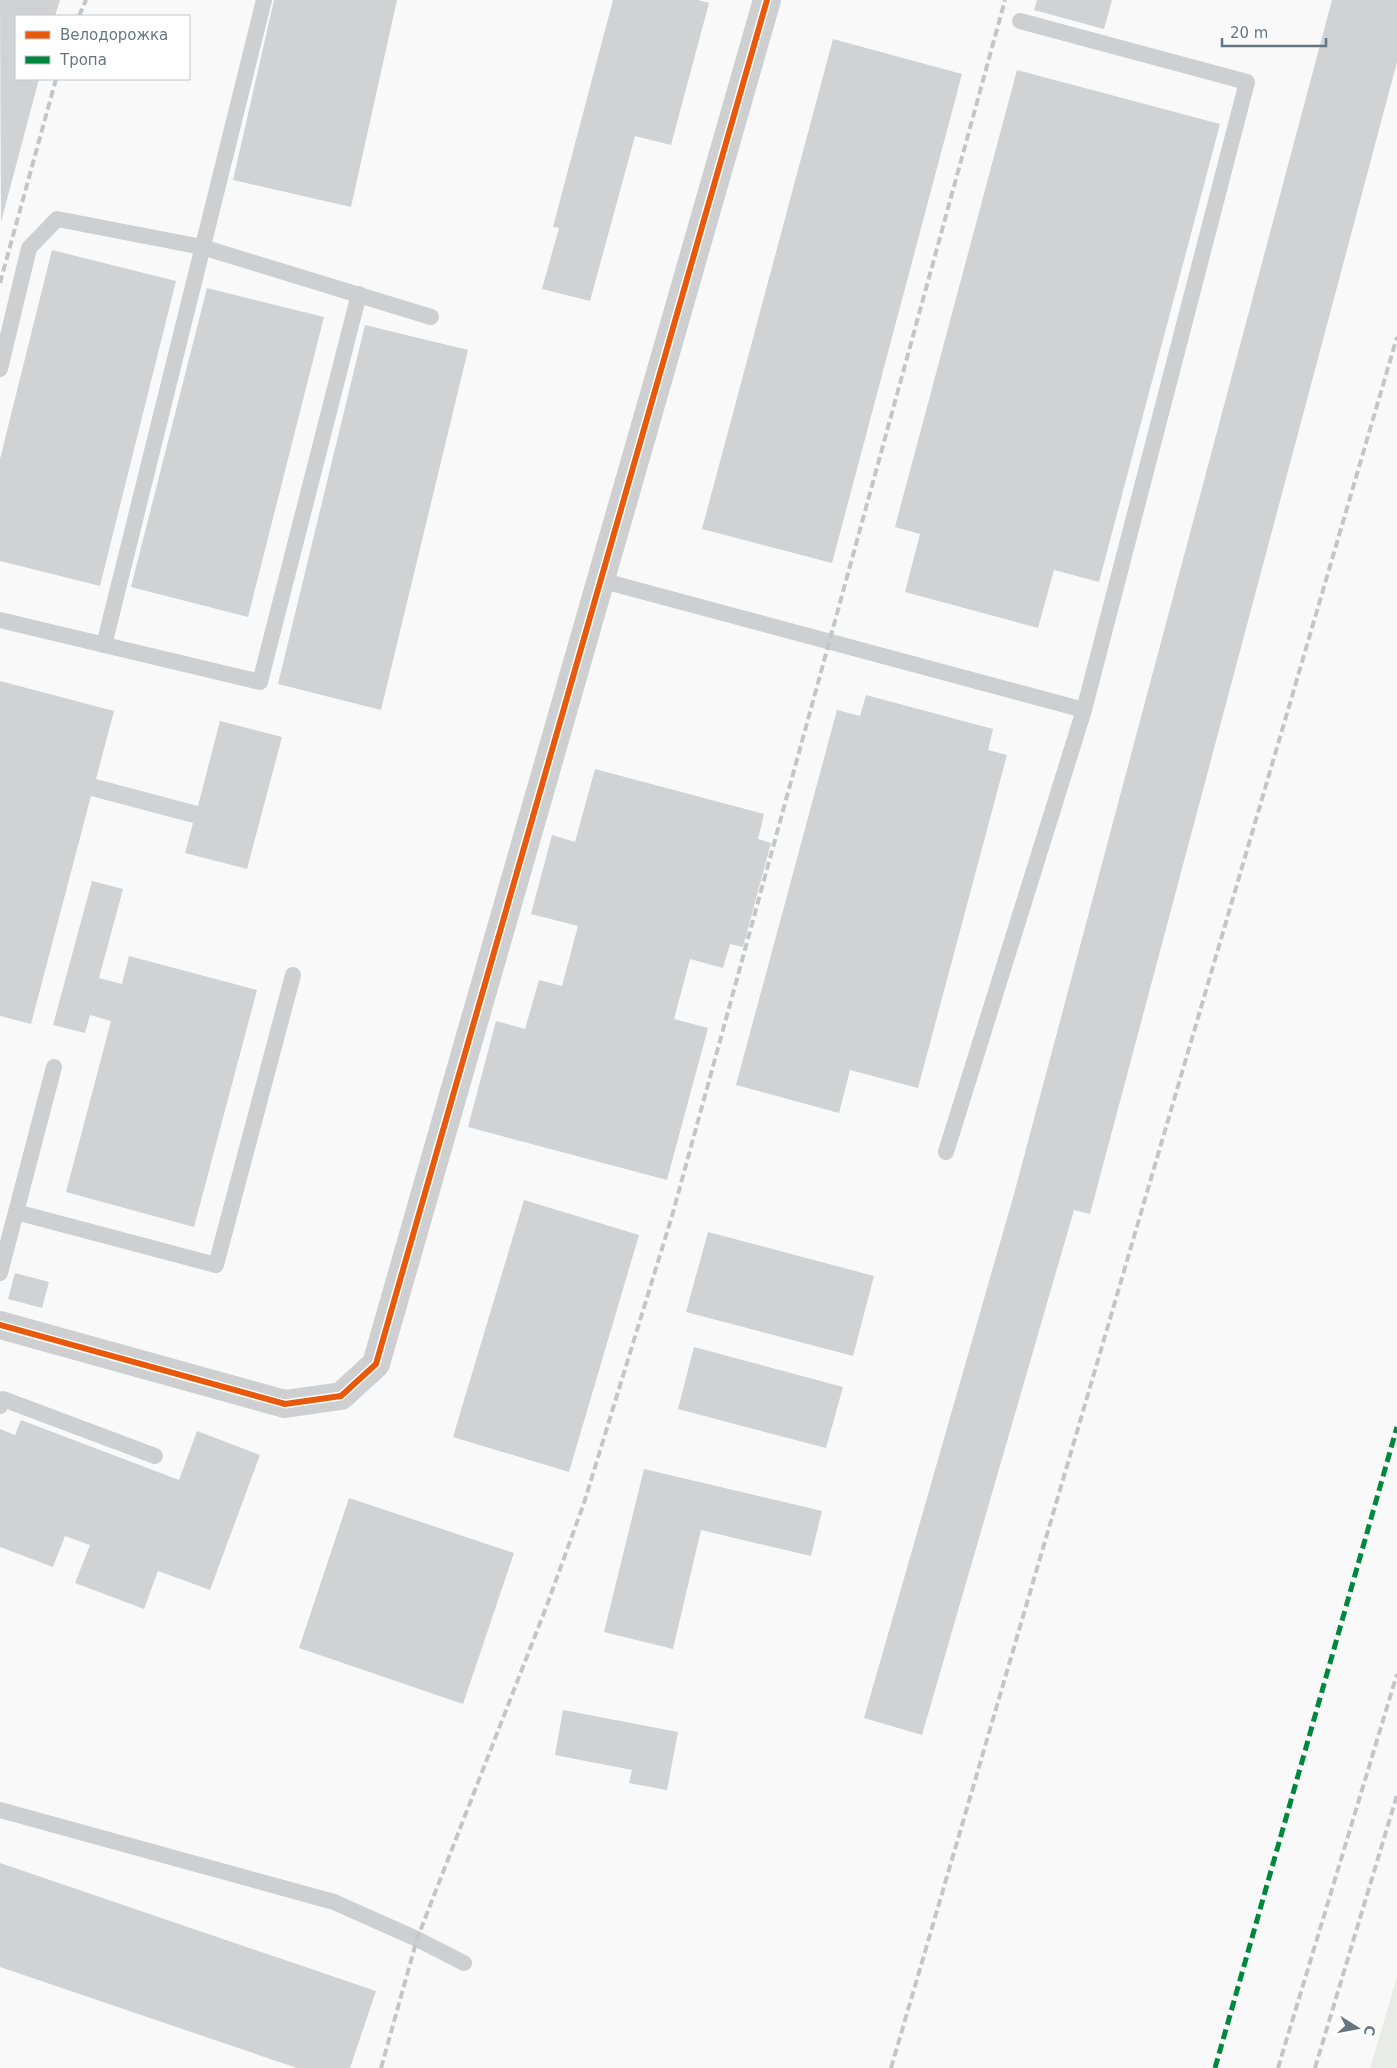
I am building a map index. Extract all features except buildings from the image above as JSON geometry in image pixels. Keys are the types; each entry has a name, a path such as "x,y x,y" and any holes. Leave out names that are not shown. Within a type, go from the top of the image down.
{"street":[{"path":"0,1325 284,1404 341,1396 376,1364 767,0"}],"lane":[{"path":"104,645 264,0"},
{"path":"946,1152 1084,710 1247,82 1020,21"},
{"path":"0,370 29,248 57,218 202,247 432,317"},
{"path":"0,620 260,682 359,294"},
{"path":"600,580 1084,710"},
{"path":"16,1212 216,1265 292,975"},
{"path":"0,1273 54,1067"},
{"path":"1,1396 154,1456"},
{"path":"0,1810 334,1902 417,1939 464,1963"}],"shaded area":[{"path":"1397,1977 1397,2068 1370,2068"}],"railway":[{"path":"79,15 86,0"},
{"path":"381,2068 417,1939 547,1605 584,1503 672,1216 1005,0"},
{"path":"0,283 56,80"},
{"path":"891,2068 1397,337"},
{"path":"1278,2068 1397,1674"},
{"path":"1315,2068 1397,1795"}],"marked path":[{"path":"1215,2068 1397,1427"}],"cycle path":[{"path":"0,1325 285,1404 341,1396 376,1364 767,0"}]}
